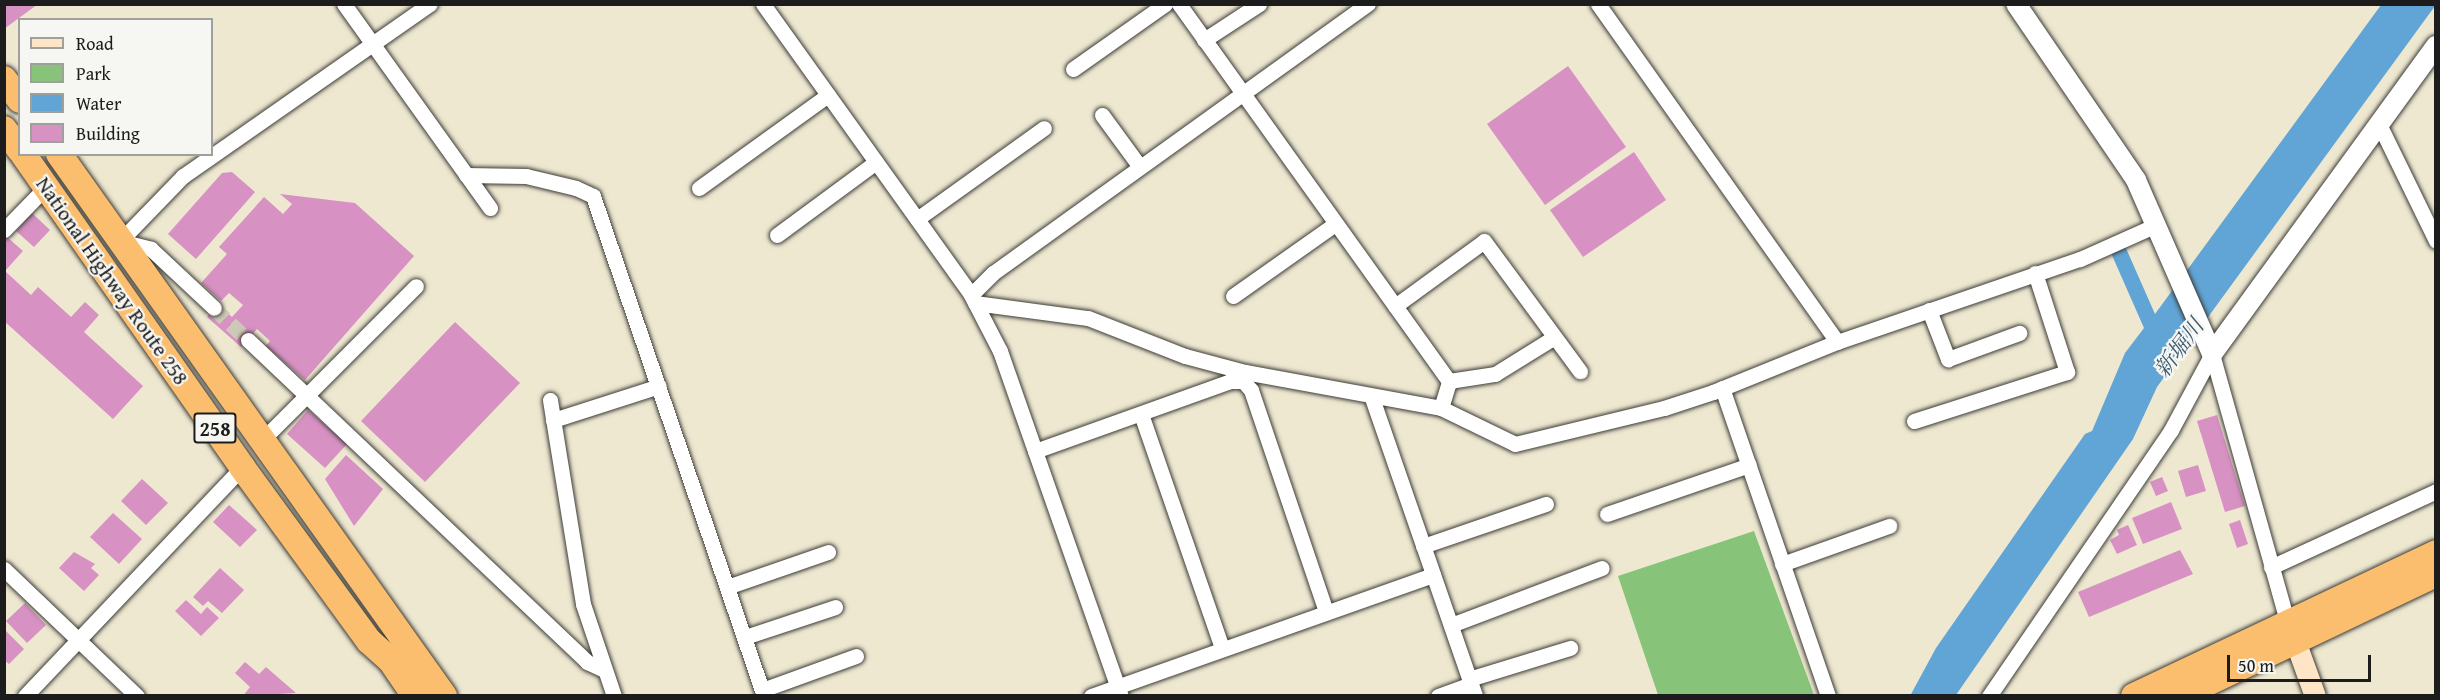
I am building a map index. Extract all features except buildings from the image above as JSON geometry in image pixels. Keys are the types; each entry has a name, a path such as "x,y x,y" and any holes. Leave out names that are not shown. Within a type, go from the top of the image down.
{"highway":[{"path":"4,78 18,97"},
{"path":"4,129 18,147"},
{"name":"National Highway Route 258","path":"24,156 242,467 369,641 391,661 436,693"},
{"name":"National Highway Route 258","path":"60,156 436,693"},
{"path":"2180,696 2436,552"},
{"path":"2134,696 2436,574"},
{"name":"258","path":"369,641 400,696"}],"main road":[{"path":"2293,631 2315,696"}],"street":[{"path":"344,4 490,208"},
{"path":"213,155 373,46 430,4"},
{"path":"763,4 973,299 1000,351 1119,691"},
{"path":"1073,69 1164,4"},
{"path":"1179,4 1449,381"},
{"path":"1204,40 1259,4"},
{"path":"973,299 993,273 1368,4"},
{"path":"1598,4 1837,342"},
{"path":"2016,4 2125,162 2177,272 2212,354 2271,567 2293,631"},
{"path":"1989,696 2171,430 2212,354 2436,46"},
{"path":"699,188 828,95"},
{"path":"1102,115 1140,167"},
{"path":"2379,124 2436,242"},
{"path":"917,219 1044,128"},
{"path":"212,156 183,176 120,241 151,249 214,309"},
{"path":"777,236 876,162"},
{"path":"466,175 526,176 576,188 592,196 763,693 856,656"},
{"path":"4,230 46,187"},
{"path":"1233,296 1335,224"},
{"path":"973,299 1104,322 1159,346 1244,377 1372,398 1389,397 1441,408 1515,444 1664,408 1722,388 1837,342 2035,273 2156,225"},
{"path":"1395,306 1484,241 1580,372"},
{"path":"1914,421 2067,372 2035,273"},
{"path":"261,441 416,286"},
{"path":"1929,310 1948,359 2019,333"},
{"path":"1449,381 1495,374 1553,338"},
{"path":"248,340 587,662 604,670"},
{"path":"1035,451 1244,377"},
{"path":"1244,377 1251,390 1326,612"},
{"path":"1441,408 1449,381"},
{"path":"553,420 659,386"},
{"path":"1722,388 1828,696"},
{"path":"1372,398 1472,686"},
{"path":"550,400 581,593 614,696"},
{"path":"1141,414 1222,648"},
{"path":"1607,514 1749,465"},
{"path":"25,696 242,467"},
{"path":"2271,567 2436,491"},
{"path":"1423,546 1546,504"},
{"path":"1782,564 1889,526"},
{"path":"727,587 828,552"},
{"path":"4,568 137,696"},
{"path":"1451,626 1602,568"},
{"path":"1091,696 1119,691 1222,648 1433,575"},
{"path":"745,637 835,607"},
{"path":"1438,696 1472,686 1570,648"}],"green space":[{"path":"1754,531 1814,695 1658,695 1618,576"}],"water":[{"name":"新堀川","path":"2381,5 2435,6 2157,387 2133,439 1956,695 1910,696 1936,648 2085,434 2092,431 2125,353 2144,328 2111,253 2125,246 2155,314"}],"tunnel":[{"path":"214,308 248,340"}]}
